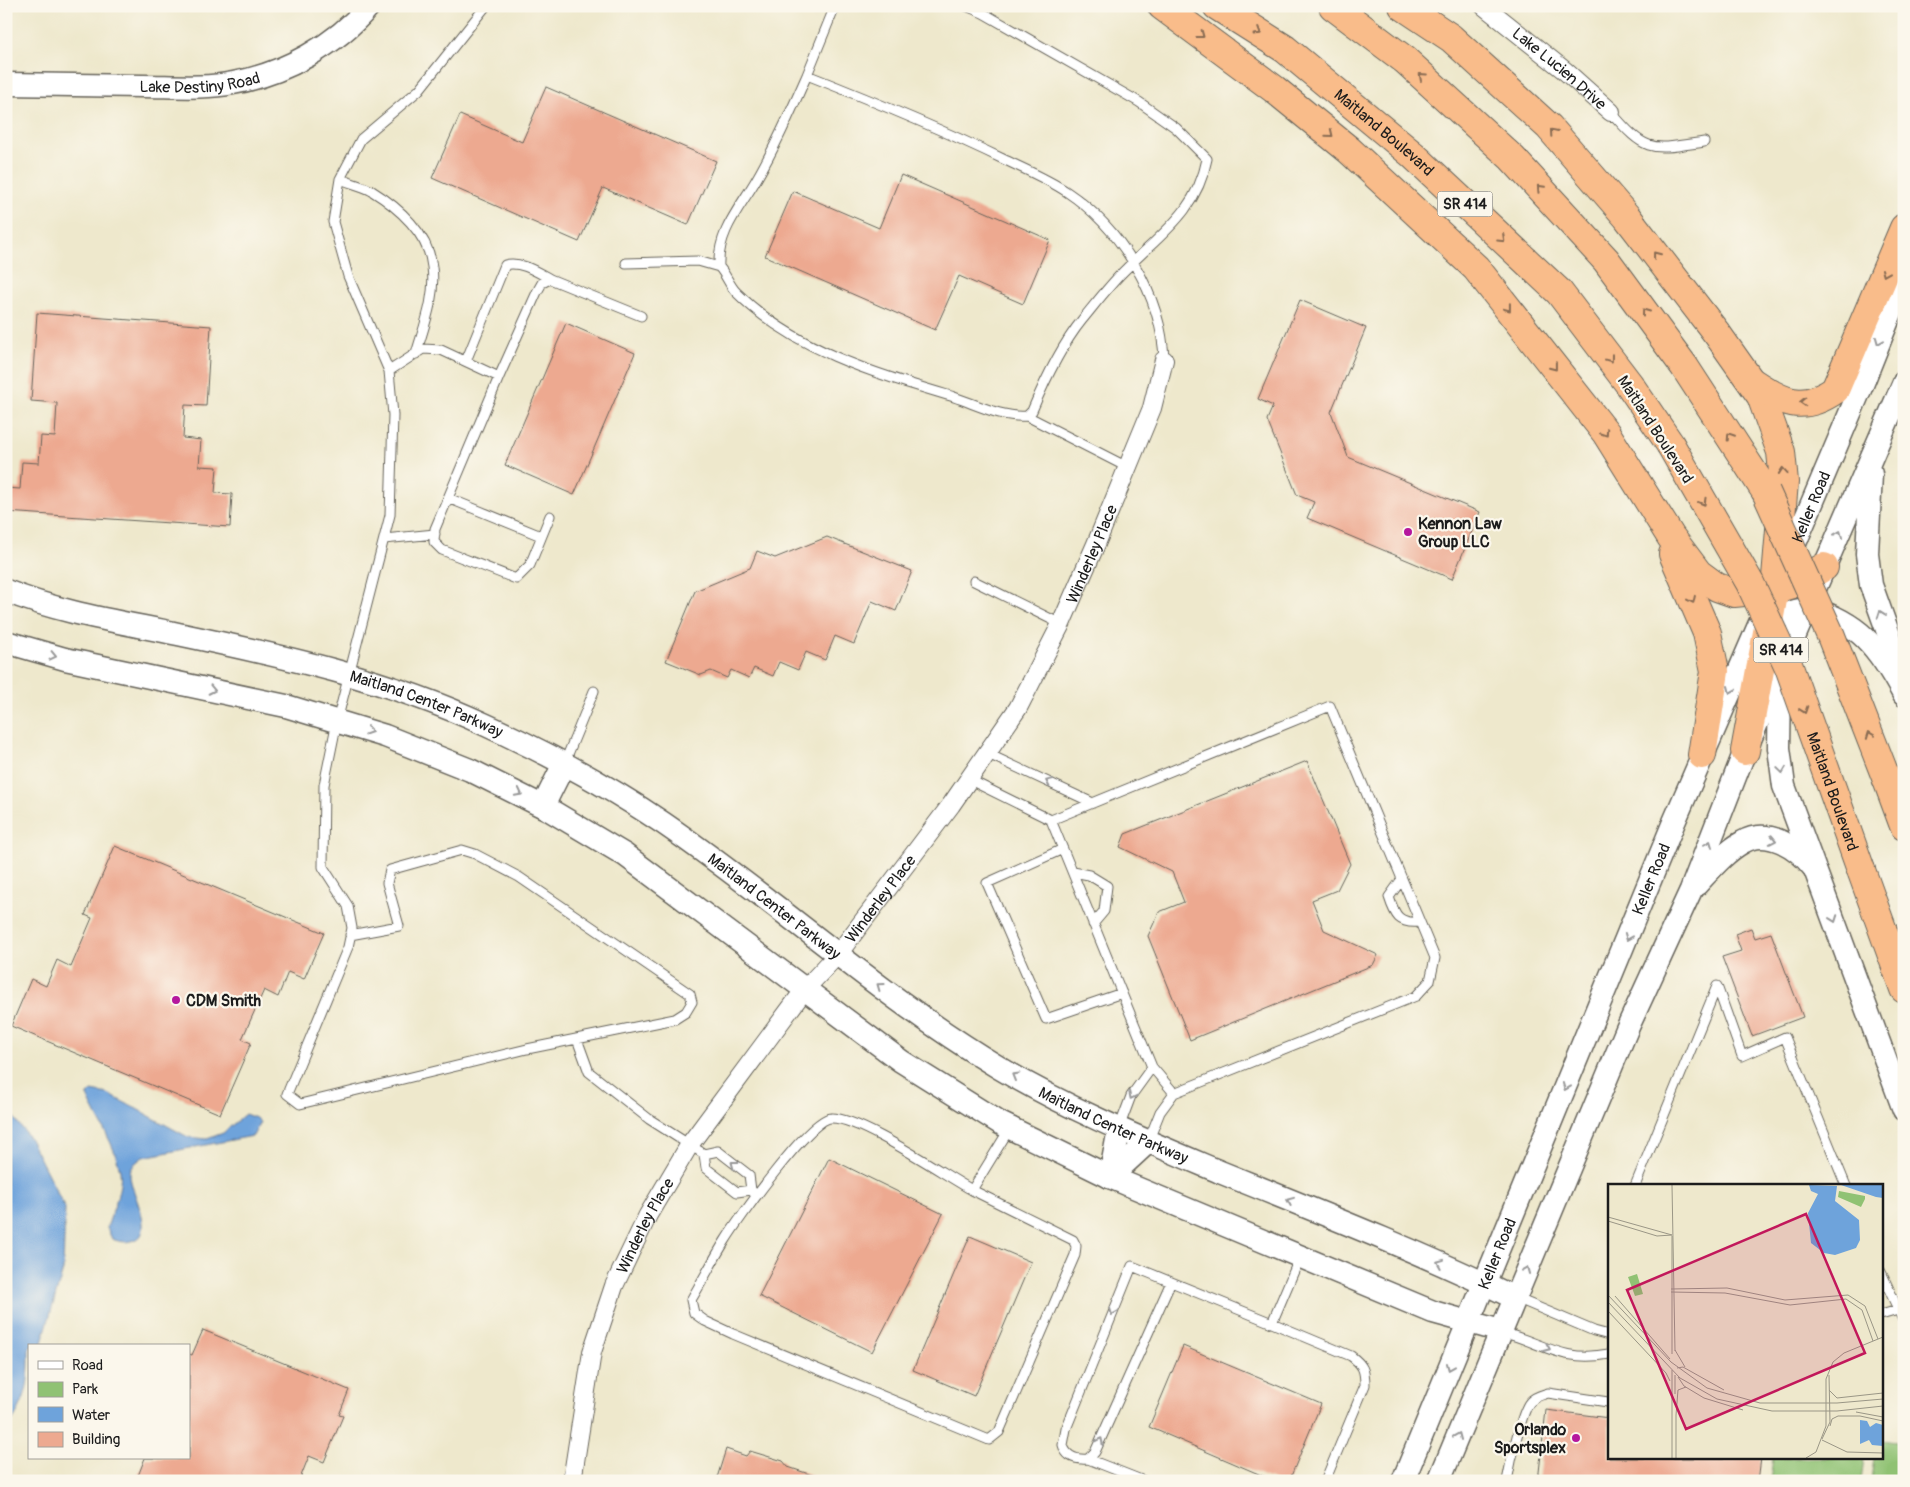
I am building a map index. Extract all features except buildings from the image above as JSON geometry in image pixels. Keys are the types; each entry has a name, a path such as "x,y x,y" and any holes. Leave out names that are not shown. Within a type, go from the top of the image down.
{"highway":[{"path":"1162,6 1274,89 1349,150 1476,268 1606,433 1662,522 1698,573 1717,587 1734,593 1780,588 1799,582 1824,567"},
{"name":"Maitland Boulevard","path":"1217,6 1285,49 1413,155 1559,292 1629,384 1670,444 1750,583 1789,666 1904,989"},
{"name":"SR 414","path":"1332,6 1405,60 1512,158 1606,260 1684,366 1766,492 1830,636 1904,826"},
{"path":"1402,6 1451,38 1549,127 1627,217 1718,335 1761,396 1781,452 1784,482 1780,588 1775,619 1745,751"},
{"path":"1750,380 1773,396 1787,402 1804,403 1820,401 1835,390 1904,228"},
{"path":"1662,522 1681,575 1707,632 1716,671 1702,755"}],"street":[{"name":"Lake Destiny Road","path":"6,84 187,86 233,83 279,70 323,47 361,17 370,6"},
{"name":"Lake Lucien Drive","path":"1484,6 1564,70 1611,112"},
{"name":"Keller Road","path":"1403,1481 1702,755 1750,645 1780,588 1790,555 1904,280"},
{"name":"Winderley Place","path":"572,1481 592,1352 614,1286 648,1214 697,1149 805,989 838,954 968,779 1018,708 1061,624 1129,468 1152,408 1164,360"},
{"name":"Keller Road","path":"1439,1481 1627,1029 1691,890 1745,751 1904,382"},
{"path":"1872,458 1867,554 1871,585 1904,677"},
{"name":"Maitland Center Parkway","path":"6,591 69,611 277,655 350,674 454,711 564,764 666,826 924,1018 991,1063 1032,1086 1148,1142 1485,1283 1515,1298"},
{"path":"1750,645 1775,619 1806,610 1814,610 1844,623 1863,636 1880,655 1904,695"},
{"path":"1775,619 1781,669 1779,748 1784,786 1904,1110"},
{"path":"6,642 34,652 286,706 337,721 430,753 543,806 648,871 901,1061 1010,1128 1110,1178 1432,1312 1501,1331"},
{"path":"543,806 564,764"},
{"path":"1691,890 1731,850 1744,840 1756,837 1780,841 1795,849 1802,854 1817,873"},
{"path":"1110,1178 1119,1129"},
{"path":"1110,1178 1148,1142"}],"lane":[{"path":"350,935 399,926 387,882 390,870 462,850 475,854 519,878 690,994 692,1002 686,1012 675,1019 527,1049 300,1104 287,1094 352,928 348,906 323,867 324,785 337,721 390,515 393,415 389,371 348,276 333,222 340,179 361,139 419,90 486,6"},
{"path":"719,267 720,243 729,222 756,180 807,76 835,6"},
{"path":"966,6 983,13 1139,102 1176,128 1207,159 1203,181 1185,210 1134,262 1080,322 1062,351 1028,416"},
{"path":"807,76 963,140 1067,192 1104,222 1134,262 1155,310 1163,335 1164,360"},
{"path":"1611,112 1631,136 1646,145 1669,147 1704,142"},
{"path":"340,179 371,190 400,211 417,231 427,250 432,266 430,307 416,354"},
{"path":"626,263 698,260 719,267 726,274 734,290 756,310 796,338 833,356 880,374 996,412 1015,417 1028,416 1129,468"},
{"path":"466,361 505,265 523,266 641,316"},
{"path":"550,516 530,565 516,579 442,550 434,542 448,498 537,292 542,283 553,280"},
{"path":"389,371 423,349 441,350 499,377"},
{"path":"448,498 542,536"},
{"path":"384,539 435,534"},
{"path":"974,581 1061,624"},
{"path":"564,764 594,691"},
{"path":"1051,820 1330,706 1435,958 1430,980 1416,996 1174,1093 1160,1112 1148,1142"},
{"path":"986,753 1093,803"},
{"path":"968,779 1051,820 1152,1067 1174,1093"},
{"path":"1063,849 987,883 1046,1019 1122,993"},
{"path":"1072,872 1089,875 1106,886 1104,912 1094,924"},
{"path":"1402,879 1389,897 1394,914 1408,923 1420,922"},
{"path":"1635,1184 1717,986 1742,1056 1785,1037 1845,1184"},
{"path":"577,1039 590,1072 649,1119 697,1149 718,1152 750,1175 755,1193"},
{"path":"1119,1129 1131,1096 1152,1067"},
{"path":"830,1117 856,1123 972,1190 1073,1240 1076,1246 1075,1255 1000,1432 989,1440 733,1334 704,1321 694,1314 691,1300 755,1193 800,1140 821,1122 830,1117"},
{"path":"972,1190 1010,1128"},
{"path":"697,1149 706,1168 736,1192 755,1193"},
{"path":"1272,1323 1300,1256"},
{"path":"1144,1481 1088,1459 1074,1458 1064,1451 1063,1445 1066,1429 1132,1266 1351,1356 1362,1365 1365,1385 1326,1481"},
{"path":"1882,1274 1904,1322"},
{"path":"1088,1459 1102,1440 1171,1282"},
{"path":"1515,1298 1594,1332 1608,1335"},
{"path":"1882,1316 1898,1310"},
{"path":"1501,1331 1562,1355 1589,1358 1608,1354"},
{"path":"1508,1481 1512,1454 1530,1402 1538,1396 1548,1393 1608,1402"}],"green space":[{"path":"1882,1440 1904,1443 1904,1481 1871,1481 1874,1460 1882,1460"},
{"path":"1773,1460 1864,1460 1861,1481 1770,1481"}],"water":[{"path":"92,1091 108,1094 188,1137 207,1139 223,1133 245,1114 256,1118 260,1122 253,1136 143,1157 132,1167 130,1175 143,1220 143,1229 141,1236 135,1240 129,1242 121,1241 112,1239 107,1228 119,1192 120,1171 115,1152 87,1096"},
{"path":"6,1107 30,1139 65,1208 63,1270 42,1344 28,1344 28,1381 26,1390 14,1418 6,1430"}],"place":[{"name":"Kennon Law Group LLC","path":"1408,532"},
{"name":"CDM Smith","path":"176,1000"},
{"name":"Orlando Sportsplex","path":"1576,1438"}]}
